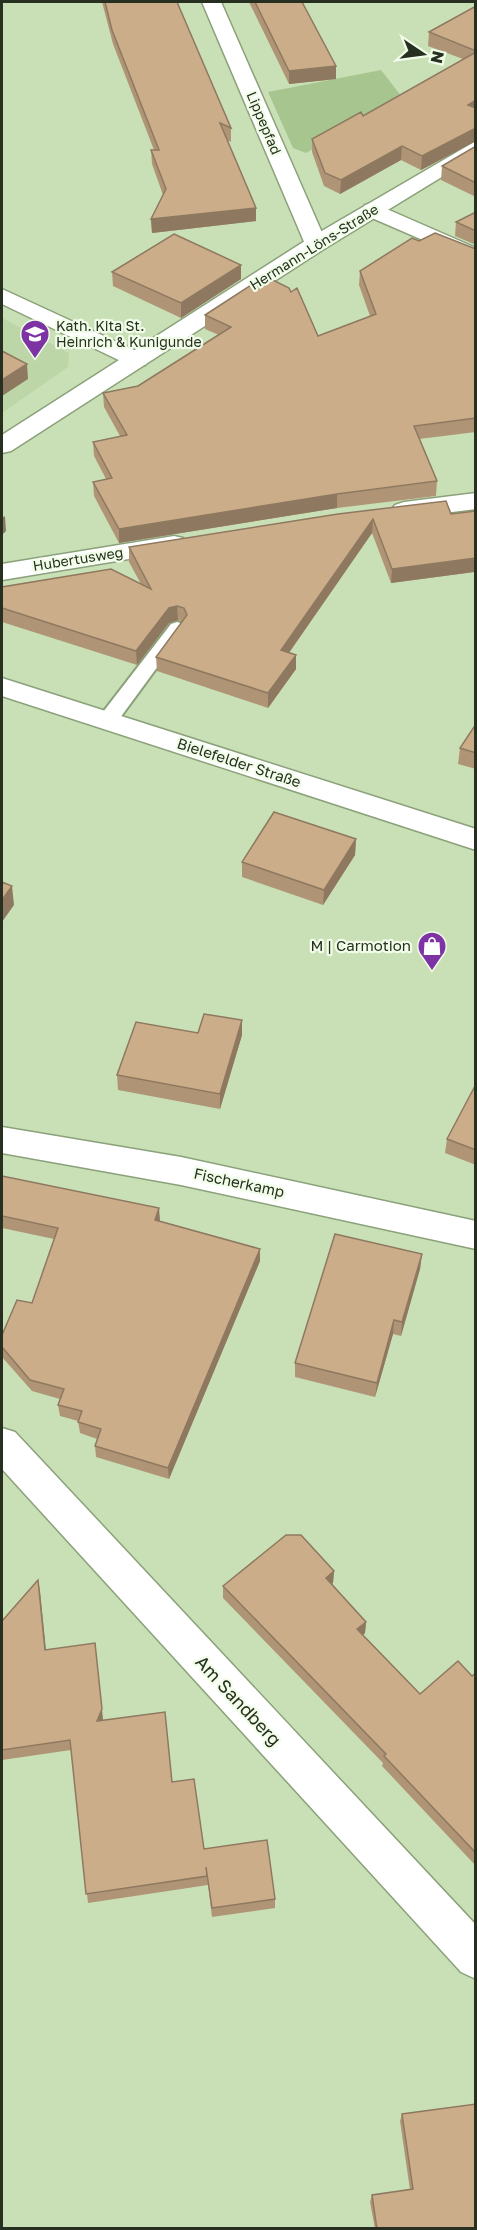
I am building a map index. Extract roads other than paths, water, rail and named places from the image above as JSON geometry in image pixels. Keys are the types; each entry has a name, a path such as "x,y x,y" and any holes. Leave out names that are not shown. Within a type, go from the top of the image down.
{"street":[{"name":"Lippepfad","path":"211,2 316,244"},
{"name":"Hermann-Löns-Straße","path":"2,446 316,244 476,147"},
{"path":"373,210 476,256"},
{"path":"2,296 137,360"},
{"path":"383,512 476,501"},
{"name":"Hubertusweg","path":"2,572 201,540"},
{"name":"Bielefelder Straße","path":"2,687 476,840"},
{"name":"Fischerkamp","path":"2,1140 181,1171 476,1235"},
{"name":"Am Sandberg","path":"2,1444 476,1957"}],"lane":[{"path":"107,721 177,628"}],"place":[{"name":"Kath. Kita St. Heinrich & Kunigunde","path":"35,360"},
{"name":"M | Carmotion","path":"432,972"}]}
